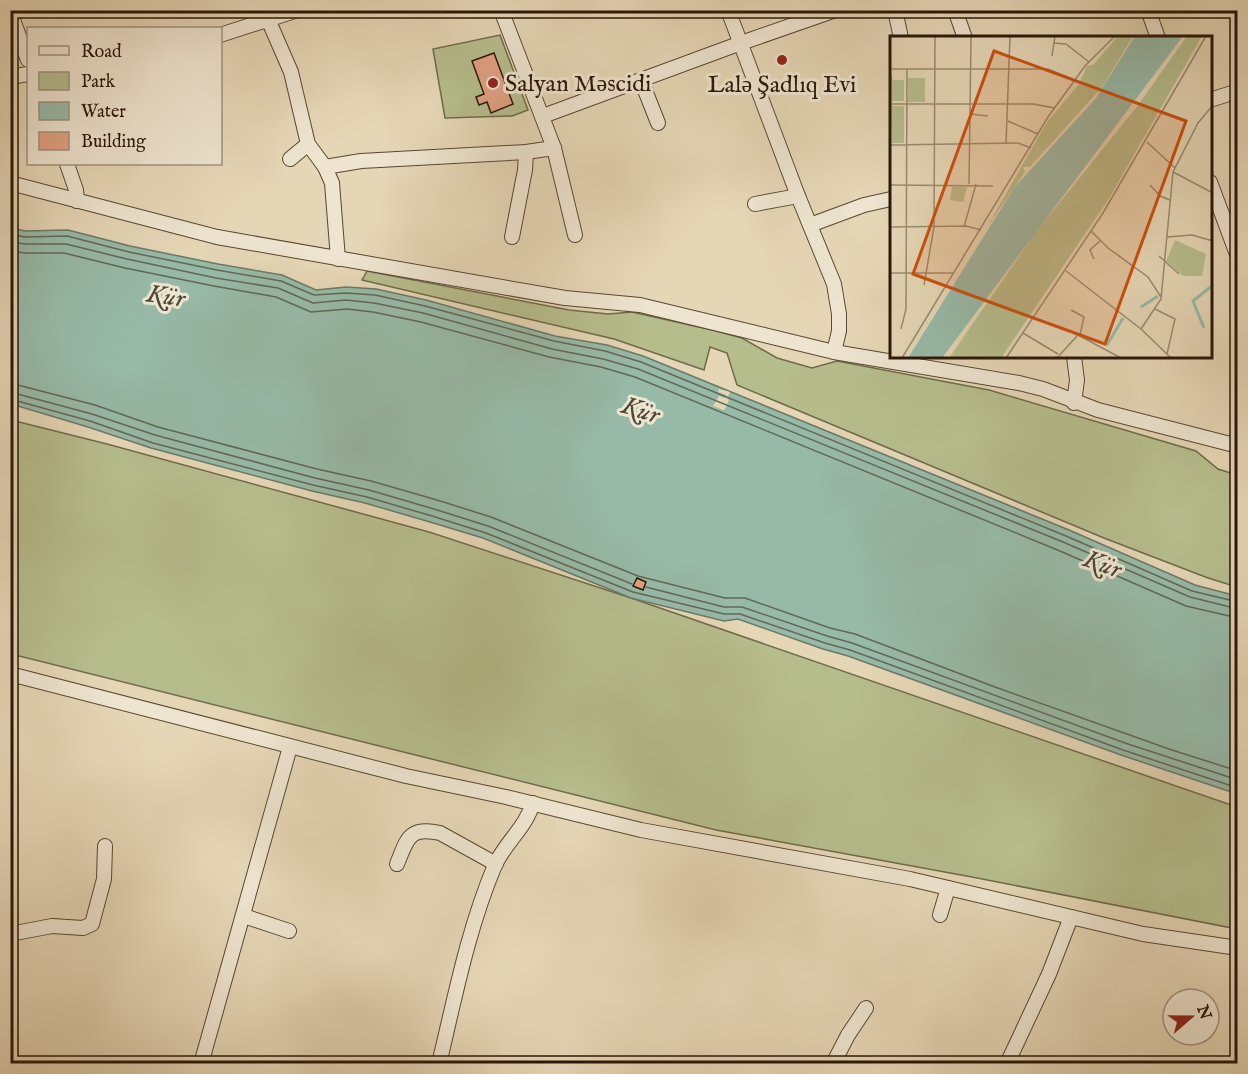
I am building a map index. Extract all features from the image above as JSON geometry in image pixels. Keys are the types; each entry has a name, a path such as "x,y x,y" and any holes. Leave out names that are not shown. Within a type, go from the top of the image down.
{"street":[{"path":"222,34 267,16 297,10"},
{"path":"501,10 554,148 575,235"},
{"path":"728,10 798,196 834,284 838,298 839,332 834,352"},
{"path":"543,116 836,10"},
{"path":"895,10 901,36"},
{"path":"955,10 964,36"},
{"path":"1148,10 1157,36"},
{"path":"10,12 27,57"},
{"path":"267,16 291,72 308,144 325,167 333,183 338,259"},
{"path":"10,77 27,74"},
{"path":"641,80 658,123"},
{"path":"1212,99 1238,91"},
{"path":"290,159 308,144"},
{"path":"325,167 361,161 526,152 554,148"},
{"path":"512,237 525,170 526,152"},
{"path":"67,165 76,190 77,201"},
{"path":"10,183 192,231 565,298 640,304 834,352 915,361 1019,383 1043,389 1074,403 1238,446"},
{"path":"1212,187 1238,257"},
{"path":"755,204 798,196"},
{"path":"810,225 864,205 890,199"},
{"path":"1074,358 1077,380 1074,403"},
{"path":"10,674 406,776 533,803 641,830 910,879 1143,934 1238,948"},
{"path":"201,1064 290,747"},
{"path":"439,1064 467,946 496,864 526,819 533,803"},
{"path":"397,864 408,837 413,833 434,832 440,833 496,864"},
{"path":"10,934 52,926 83,928 92,924 104,879 105,846"},
{"path":"940,915 948,888"},
{"path":"244,916 289,931"},
{"path":"1007,1064 1049,974 1071,917"},
{"path":"833,1064 848,1035 866,1008"}],"green space":[{"path":"500,35 528,110 512,116 445,118 433,49"},
{"path":"367,271 569,310 608,314 632,312 742,338 777,358 812,368 837,361 989,390 1196,451 1218,469 1237,475 1237,587 1104,538 737,385 727,353 710,347 704,370 614,339 362,280"},
{"path":"11,420 429,532 631,598 1237,807 1237,929 716,830 11,654"}],"water":[{"name":"Kür","path":"11,228 25,231 68,230 130,246 282,275 316,290 346,287 376,289 426,300 555,336 607,345 643,356 1069,530 1195,585 1237,596 1237,794 738,619 724,621 631,598 483,538 365,503 151,448 11,404"}],"pier":[{"path":"719,389 730,392 727,399 729,400 723,410 713,406 719,396 725,398 726,395 718,392"}],"building":[{"path":"494,53 513,104 491,113 487,102 479,105 476,97 484,94 472,61"},
{"path":"637,578 646,582 643,590 633,586"}],"place":[{"name":"Lalə Şadlıq Evi","path":"782,60"},
{"name":"Salyan Məscidi","path":"493,83"}]}
